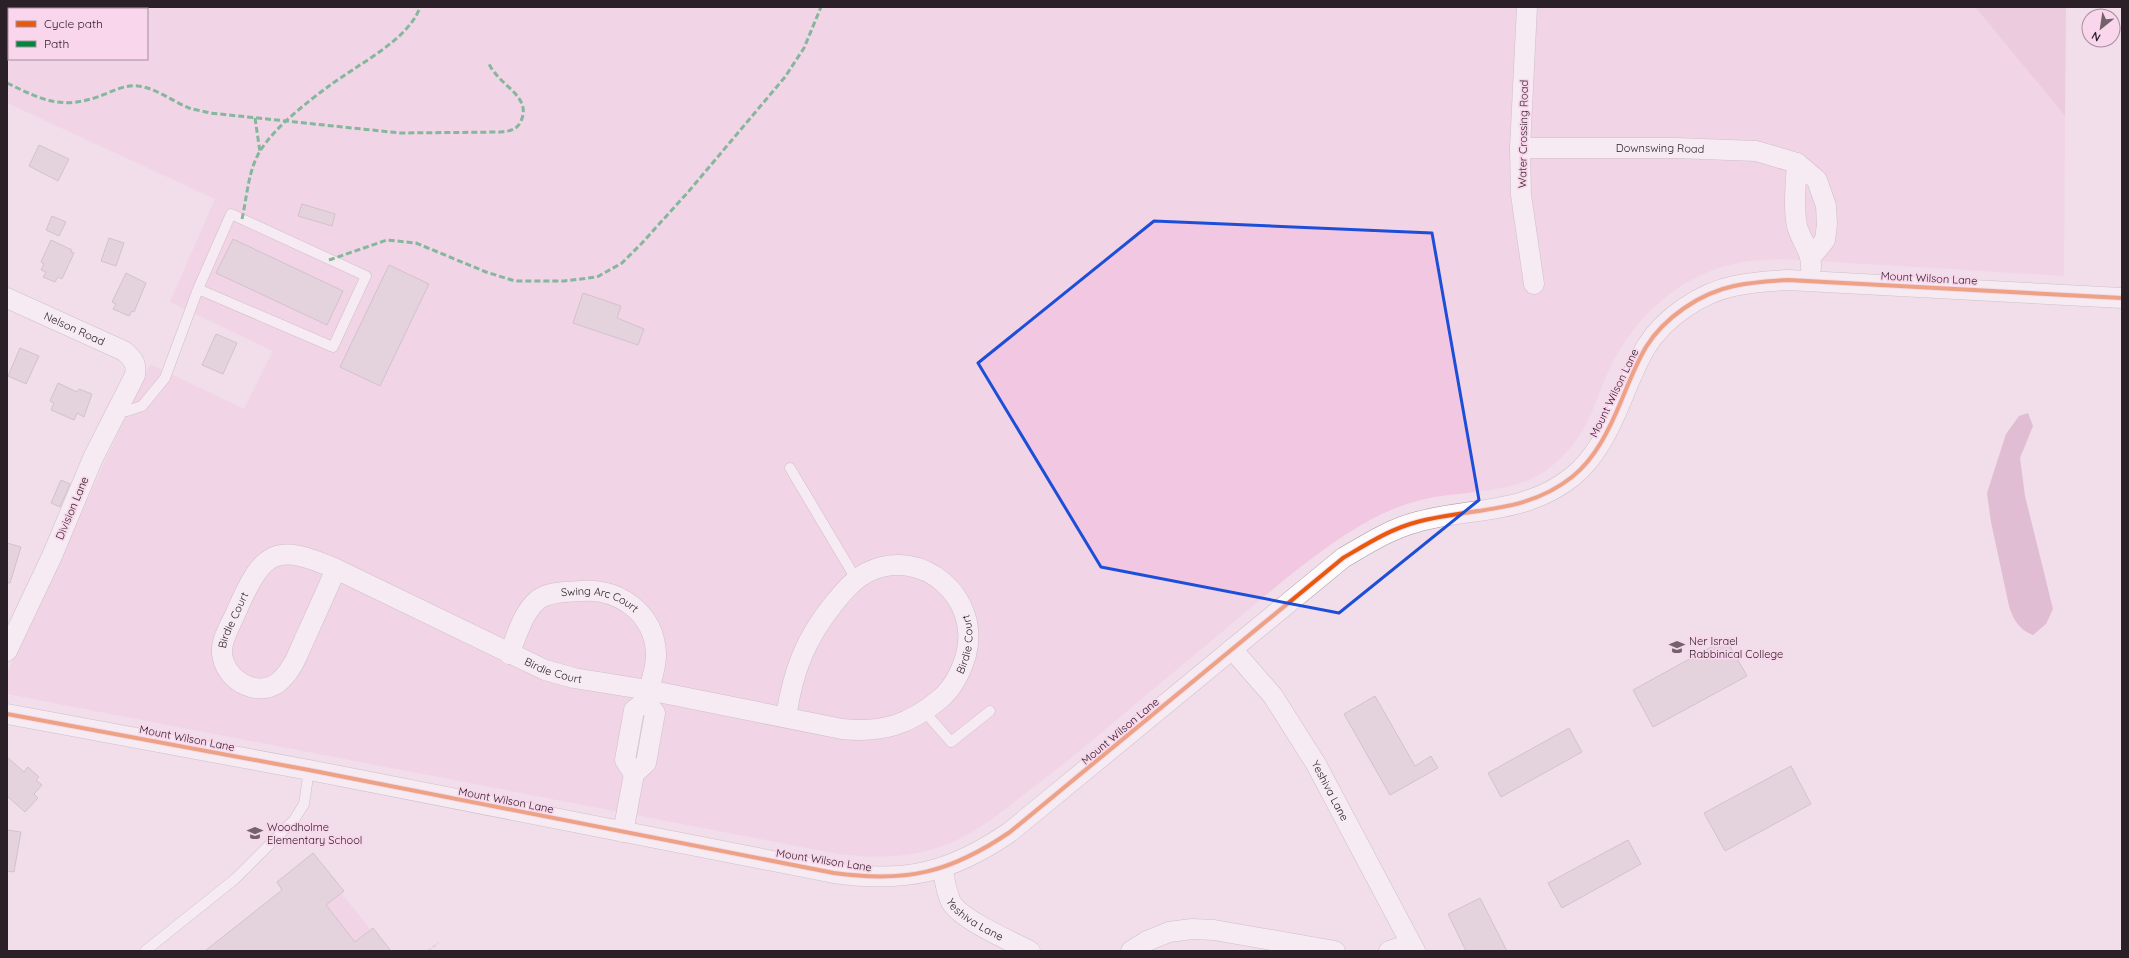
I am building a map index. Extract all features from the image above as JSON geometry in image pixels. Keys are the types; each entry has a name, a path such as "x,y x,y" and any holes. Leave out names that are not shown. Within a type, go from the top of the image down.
{"street":[{"name":"Water Crossing Road","path":"1527,7 1520,148 1522,195 1534,284"},
{"name":"Downswing Road","path":"1520,148 1676,148 1756,151 1797,163 1817,180 1826,206 1828,224 1825,240 1811,257"},
{"path":"1797,163 1796,199 1798,226 1811,257 1810,281"},
{"name":"Mount Wilson Lane","path":"7,714 309,770 623,832 864,877 892,878 942,868 966,859 1010,832 1343,558 1382,535 1400,527 1428,519 1508,508 1528,502 1542,496 1572,477 1585,465 1601,443 1635,368 1647,346 1661,329 1690,305 1707,295 1732,286 1756,282 1810,281 2122,298"},
{"name":"Nelson Road","path":"7,298 124,351 132,358 136,366"},
{"name":"Division Lane","path":"7,651 52,556 93,458 135,375 136,366"},
{"name":"Birdie Court","path":"336,569 293,664 281,680 261,689 241,683 234,677 224,662 223,645 248,586 258,569 267,560 284,554 306,556 336,569 509,654 545,670 647,696 786,717 842,730 875,731 905,722 924,711 943,696 951,687 964,661 969,636 968,624 960,602 946,583 918,568 901,566 870,572 856,580 829,610 806,644 793,677 786,717"},
{"name":"Swing Arc Court","path":"509,654 525,616 540,598 553,594 599,590 617,596 631,605 642,616 650,630 655,643 657,655 647,696"},
{"name":"Yeshiva Lane","path":"1232,649 1273,696 1312,758 1334,795 1413,947 1390,951"},
{"path":"623,832 634,774 625,760 634,710 647,696"},
{"name":"Yeshiva Lane","path":"942,868 951,902 958,909 968,918 1030,951"},
{"path":"1144,948 1169,932 1214,930 1335,951"}],"lane":[{"path":"117,410 127,411 142,406 165,378 198,289 231,214 366,276 333,347 198,289"},
{"path":"790,468 856,580"},
{"path":"924,711 951,742 990,711"},
{"path":"145,951 235,879 300,813 304,804 309,770"}],"path":[{"path":"428,951 438,943"}],"highlighted area":[{"path":"1154,221 1432,233 1479,500 1339,613 1101,567 978,363"}],"shaded area":[{"path":"7,7 1975,7 2065,116 2064,276 1776,259 1740,263 1705,273 1673,291 1646,315 1634,329 1614,360 1584,428 1566,452 1553,465 1540,474 1512,486 1435,497 1412,502 1390,510 1348,533 1271,591 1079,751 983,826 944,845 929,850 899,856 853,856 838,854 7,694 7,673 150,364 244,409 273,351 170,302 215,199 7,103"},
{"path":"1975,7 2066,7 2065,116"},
{"path":"2028,413 2033,426 2020,458 2025,496 2053,609 2046,624 2033,635 2017,624 2009,606 1991,522 1987,493 2006,434 2019,416"},
{"path":"341,893 371,930 355,942 326,905"}],"building":[{"path":"39,145 69,159 58,181 29,166"},
{"path":"302,204 335,214 332,226 298,216"},
{"path":"52,216 66,222 59,236 46,230"},
{"path":"109,238 124,243 116,266 101,261"},
{"path":"233,239 343,291 327,325 216,273"},
{"path":"51,240 72,250 71,252 74,253 62,279 58,277 55,282 43,277 46,272 41,270 44,264 41,262"},
{"path":"389,265 429,284 380,386 340,367"},
{"path":"126,273 146,283 134,312 132,311 129,316 113,309 116,304 112,302"},
{"path":"583,293 621,306 617,318 644,329 638,345 573,323"},
{"path":"216,334 237,343 223,374 202,365"},
{"path":"20,348 39,356 26,384 8,376"},
{"path":"58,383 77,392 79,389 92,394 84,417 77,413 74,420 51,410 54,403 50,401"},
{"path":"61,480 70,484 60,507 51,503"},
{"path":"7,543 21,547 10,583 7,583"},
{"path":"1726,639 1747,676 1653,727 1633,690"},
{"path":"1375,696 1415,766 1431,756 1438,768 1390,795 1344,714"},
{"path":"1569,728 1582,752 1501,797 1488,773"},
{"path":"7,757 24,772 28,767 39,777 36,780 42,785 34,794 38,798 25,812 7,796"},
{"path":"1791,766 1811,804 1725,851 1704,813"},
{"path":"7,830 21,832 14,872 7,871"},
{"path":"1628,840 1641,864 1562,908 1548,883"},
{"path":"313,853 344,891 326,905 355,942 373,928 391,951 205,951 282,890 277,882"},
{"path":"1480,898 1507,951 1466,951 1448,914"}],"marked path":[{"path":"242,219 248,184 253,167 266,142 282,124 311,100 393,41 414,19 420,7"},
{"path":"329,260 387,240 416,243 486,272 515,281 564,281 597,277 622,263 642,243 689,191 785,77 804,48 821,7"},
{"path":"7,83 42,98 63,103 87,100 129,86 138,86 158,92 189,108 210,113 400,133 501,132 510,130 515,128 521,121 523,106 516,94 494,72 488,62"},
{"path":"255,118 260,152"}],"cycle path":[{"path":"7,714 309,770 834,873 883,877 926,872 947,866 967,857 1010,832 1343,558 1379,537 1407,525 1437,517 1516,504 1535,498 1554,489 1572,477 1588,461 1602,442 1639,360 1654,336 1684,308 1708,294 1721,289 1741,285 1788,280 2122,298"}],"place":[{"name":"Ner Israel Rabbinical College","path":"1677,647"},
{"name":"Woodholme Elementary School","path":"255,833"}]}
